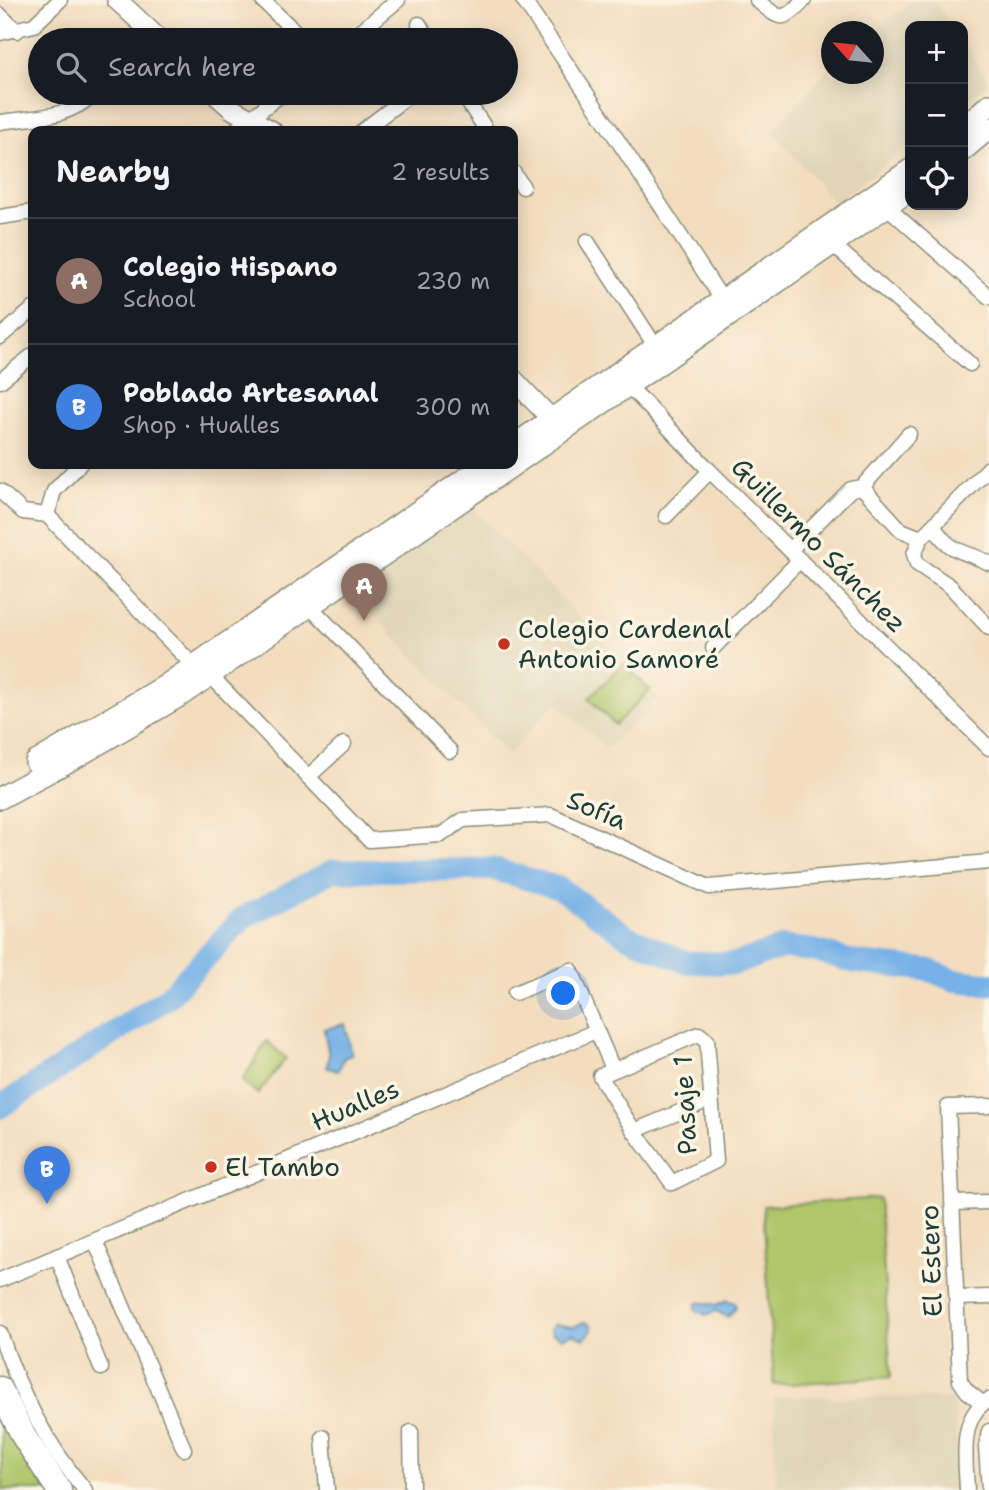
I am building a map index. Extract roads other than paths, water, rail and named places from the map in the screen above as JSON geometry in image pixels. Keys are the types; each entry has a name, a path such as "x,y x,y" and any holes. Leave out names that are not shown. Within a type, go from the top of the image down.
{"highway":[{"path":"0,1389 24,1437 59,1490"}],"main road":[{"path":"968,124 989,105"},
{"path":"967,147 989,128"},
{"path":"623,380 656,347 905,174"},
{"path":"518,454 623,380 833,245 905,194"},
{"path":"518,444 558,425"},
{"path":"0,798 121,732 479,469"},
{"path":"0,781 202,670 310,606 498,469"}],"street":[{"path":"0,33 34,25 60,0"},
{"path":"117,0 144,28"},
{"path":"262,0 291,28"},
{"path":"364,28 398,0"},
{"path":"523,0 589,95 615,140 723,301"},
{"path":"757,0 775,16 783,18 804,0"},
{"path":"0,15 17,31"},
{"path":"419,24 422,28"},
{"path":"0,122 67,112 81,105"},
{"path":"228,105 264,126"},
{"path":"240,126 268,105"},
{"path":"369,126 396,105"},
{"path":"470,105 484,126"},
{"path":"518,180 523,187"},
{"path":"887,207 989,297"},
{"path":"0,217 28,213"},
{"path":"587,241 656,347"},
{"path":"833,245 970,364"},
{"path":"0,337 28,313"},
{"path":"0,382 28,359"},
{"name":"Guillermo Sánchez","path":"623,380 710,471 989,748"},
{"path":"518,384 558,425"},
{"path":"713,648 850,489 862,487 909,434"},
{"path":"989,468 921,538 914,554 917,564 950,586 989,628"},
{"path":"0,491 23,512 47,515 54,491 75,469"},
{"path":"666,516 710,471"},
{"path":"862,487 901,530 921,538"},
{"name":"Sofía","path":"47,515 369,840 441,835 463,820 551,815 709,887 989,862"},
{"path":"934,527 945,544 957,552 989,563"},
{"path":"310,606 450,751"},
{"path":"973,612 989,611"},
{"path":"308,777 344,744"},
{"path":"516,993 571,970 613,1069"},
{"name":"Hualles","path":"0,1280 596,1031"},
{"name":"Pasaje 1","path":"702,1035 707,1040 716,1161 676,1184 669,1181 600,1081 601,1075 613,1069 702,1035"},
{"path":"634,1131 711,1099"},
{"name":"El Estero","path":"985,1401 967,1391 960,1381 948,1107 989,1107"},
{"path":"953,1203 989,1202"},
{"path":"95,1241 184,1449"},
{"path":"57,1256 101,1368"},
{"path":"957,1298 989,1297"},
{"path":"0,1333 30,1411 55,1452 85,1490"},
{"path":"967,1490 967,1433 985,1401"},
{"path":"989,1431 986,1447 989,1490"},
{"path":"411,1433 412,1490"},
{"path":"323,1437 327,1490"}],"water":[{"path":"345,1024 352,1054 344,1058 338,1071 327,1067 329,1056 324,1029"},
{"path":"728,1300 735,1303 736,1308 728,1317 716,1311 706,1315 695,1310 698,1302 717,1305"},
{"path":"584,1322 591,1325 592,1331 584,1339 572,1334 562,1338 550,1329 554,1324 573,1327"}],"waterway":[{"path":"0,1107 167,998 243,918 332,871 493,869 559,888 627,936 686,962 735,964 783,947 817,951 854,962 929,970 953,980 989,984"}],"place":[{"name":"Colegio Hispano","path":"364,621"},
{"name":"Colegio Cardenal Antonio Samoré","path":"504,644"},
{"name":"El Tambo","path":"211,1167"},
{"name":"Poblado Artesanal","path":"47,1204"}]}
